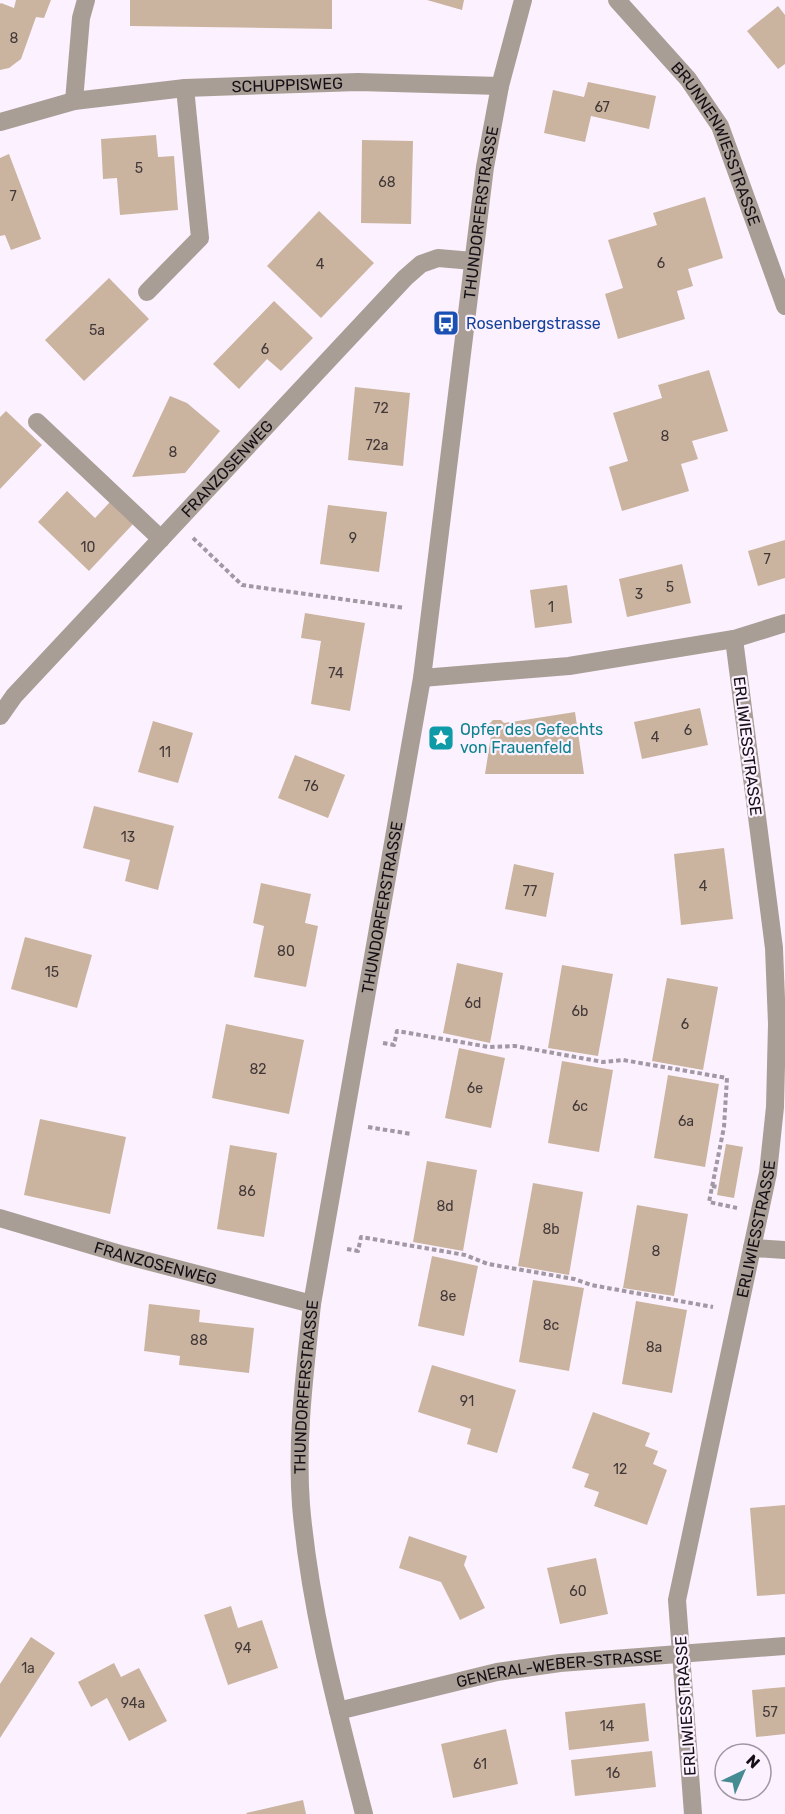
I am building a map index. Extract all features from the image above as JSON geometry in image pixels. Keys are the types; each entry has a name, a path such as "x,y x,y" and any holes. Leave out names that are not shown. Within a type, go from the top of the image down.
{"street":[{"path":"74,101 81,18 86,0"},
{"name":"THUNDORFERSTRASSE","path":"364,1814 326,1661 308,1564 301,1504 301,1405 312,1304 422,678 485,167 501,86 523,0"},
{"name":"BRUNNENWIESSTRASSE","path":"617,0 688,79 720,126 785,306"},
{"name":"SCHUPPISWEG","path":"0,122 74,101 185,88 358,82 501,86"},
{"path":"147,292 200,238 185,88"},
{"name":"FRANZOSENWEG","path":"0,716 14,696 413,271 421,264 438,258 473,261"},
{"path":"37,422 160,539"},
{"path":"422,678 569,666 734,639 785,623"},
{"name":"ERLIWIESSTRASSE","path":"693,1814 677,1600 768,1173 775,1107 780,948 734,639"},
{"name":"FRANZOSENWEG","path":"0,1218 124,1255 312,1304"},
{"path":"752,1248 785,1250"},
{"name":"GENERAL-WEBER-STRASSE","path":"338,1712 497,1672 560,1663 785,1646"}],"path":[{"path":"177,522 242,585 401,608"},
{"path":"359,1038 394,1045 397,1031 489,1047 515,1046 603,1062 623,1060 727,1078 724,1127 709,1202 760,1212"},
{"path":"380,1129 411,1134"},
{"path":"712,1186 718,1187"},
{"path":"323,1245 358,1251 361,1237 465,1256 488,1264 574,1279 591,1285 739,1312"}],"building":[{"path":"16,0 51,0 44,18 36,17 21,59 9,68 0,70 0,4 14,8"},
{"path":"130,0 332,0 332,29 130,26"},
{"path":"427,0 464,0 462,10"},
{"path":"778,6 785,15 785,64 778,69 747,31"},
{"path":"588,82 656,96 649,129 591,116 585,142 544,133 553,90 584,97"},
{"path":"156,135 158,157 174,156 178,210 120,215 117,178 103,179 101,139"},
{"path":"362,140 413,141 411,224 361,223"},
{"path":"9,154 41,239 11,250 5,235 0,236 0,158"},
{"path":"705,197 723,258 688,269 693,286 677,291 685,319 618,339 605,294 623,288 608,240 657,225 653,213"},
{"path":"319,211 374,263 321,318 267,266"},
{"path":"109,278 149,319 84,381 45,340"},
{"path":"274,301 313,338 281,371 267,359 239,389 213,364"},
{"path":"709,370 728,431 692,441 698,459 681,464 689,491 622,511 609,467 628,461 613,413 662,398 658,385"},
{"path":"355,387 410,393 403,466 348,460"},
{"path":"170,396 187,403 220,431 185,473 132,477"},
{"path":"6,411 42,445 0,489 0,417"},
{"path":"67,491 95,518 110,502 133,524 89,571 38,522"},
{"path":"328,505 387,512 379,572 320,564"},
{"path":"785,540 785,578 758,586 748,551"},
{"path":"682,564 691,603 627,617 619,579"},
{"path":"567,585 572,623 535,628 530,590"},
{"path":"305,613 365,623 350,711 311,704 321,641 301,638"},
{"path":"700,708 708,745 642,759 634,722"},
{"path":"575,712 584,774 485,774 491,736 487,729 493,720 501,720 504,723"},
{"path":"153,721 193,733 178,783 138,772"},
{"path":"295,755 345,775 328,818 278,798"},
{"path":"94,806 174,826 158,890 125,881 130,860 83,848"},
{"path":"724,848 733,919 681,925 674,854"},
{"path":"514,864 554,873 546,917 505,909"},
{"path":"261,883 311,894 305,923 318,926 306,987 254,977 264,926 253,923"},
{"path":"25,937 92,955 77,1008 11,989"},
{"path":"457,963 503,973 490,1043 443,1033"},
{"path":"562,965 613,974 598,1056 548,1048"},
{"path":"667,978 718,987 703,1070 652,1061"},
{"path":"226,1024 304,1040 289,1114 212,1098"},
{"path":"459,1048 505,1058 491,1128 445,1118"},
{"path":"562,1061 613,1070 599,1152 548,1143"},
{"path":"668,1075 719,1084 705,1167 654,1158"},
{"path":"40,1119 126,1137 110,1214 24,1195"},
{"path":"726,1144 743,1147 734,1198 717,1195"},
{"path":"230,1145 277,1153 264,1237 217,1229"},
{"path":"427,1161 477,1170 463,1251 413,1242"},
{"path":"533,1183 583,1192 569,1275 518,1266"},
{"path":"637,1205 688,1214 674,1296 623,1288"},
{"path":"432,1256 478,1266 464,1336 418,1326"},
{"path":"533,1280 584,1288 569,1371 519,1362"},
{"path":"636,1301 687,1310 672,1393 622,1384"},
{"path":"149,1304 200,1310 199,1322 254,1328 249,1373 179,1365 180,1356 144,1351"},
{"path":"432,1365 516,1390 497,1453 467,1444 471,1429 418,1412"},
{"path":"593,1412 650,1433 645,1446 658,1451 653,1464 667,1470 647,1525 594,1506 599,1492 584,1487 589,1474 572,1468"},
{"path":"785,1505 785,1594 757,1596 750,1508"},
{"path":"409,1536 467,1556 464,1565 485,1608 460,1620 441,1582 399,1568"},
{"path":"596,1558 608,1614 560,1624 547,1568"},
{"path":"231,1606 238,1628 262,1620 278,1668 228,1685 204,1615"},
{"path":"31,1637 55,1653 0,1738 0,1684"},
{"path":"114,1663 121,1677 139,1668 167,1721 129,1741 107,1698 91,1707 78,1682"},
{"path":"785,1687 785,1734 756,1737 752,1690"},
{"path":"645,1703 649,1741 569,1750 565,1712"},
{"path":"506,1729 518,1784 453,1798 441,1744"},
{"path":"652,1751 656,1787 575,1796 571,1760"},
{"path":"303,1800 306,1814 246,1813"}],"place":[{"name":"Rosenbergstrasse","path":"446,323"},
{"name":"Opfer des Gefechts von Frauenfeld","path":"441,738"}]}
